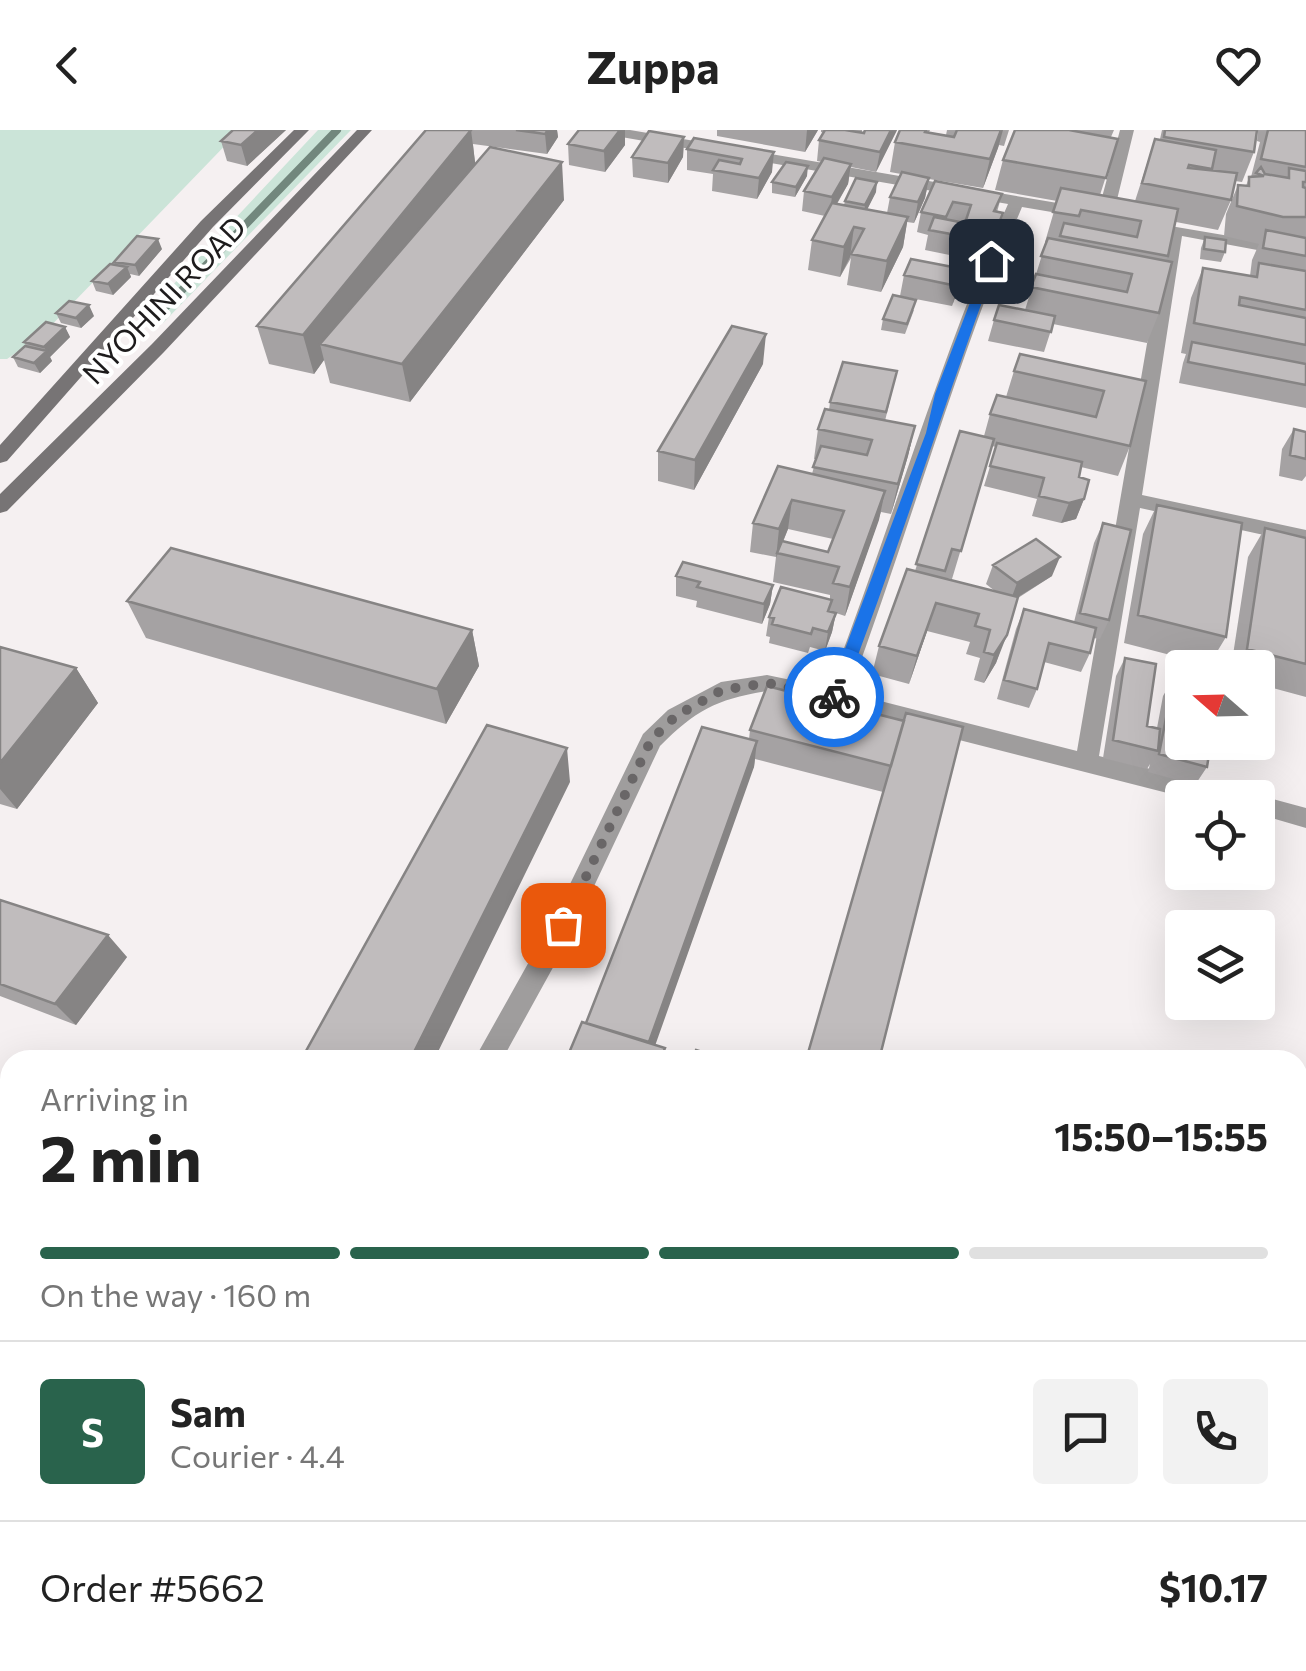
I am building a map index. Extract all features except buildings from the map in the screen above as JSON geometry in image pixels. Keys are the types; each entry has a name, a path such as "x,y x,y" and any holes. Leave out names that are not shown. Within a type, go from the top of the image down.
{"main road":[{"name":"NYOHINI ROAD","path":"0,457 207,224 302,130"},
{"name":"NYOHINI ROAD","path":"0,506 158,348 365,130"}],"street":[{"path":"604,130 686,136 1306,254"},
{"path":"1105,216 1126,130"},
{"path":"836,698 886,566 978,290 1017,201"},
{"path":"1086,762 1133,500 1138,440 1175,229"},
{"path":"1133,500 1306,536"},
{"path":"492,1050 563,925 651,740 676,716 722,690 767,683 1165,782"},
{"path":"1275,810 1306,818"}],"green space":[{"path":"0,130 240,130 43,334 7,359 0,359"},
{"path":"318,130 351,130 163,323 141,319"}],"waterway":[{"path":"153,320 337,130"}],"way so far":[{"path":"563,925 651,740 676,716 722,690 767,683 834,697"}],"route":[{"path":"834,697 886,566 932,433 941,394 991,261"}]}
